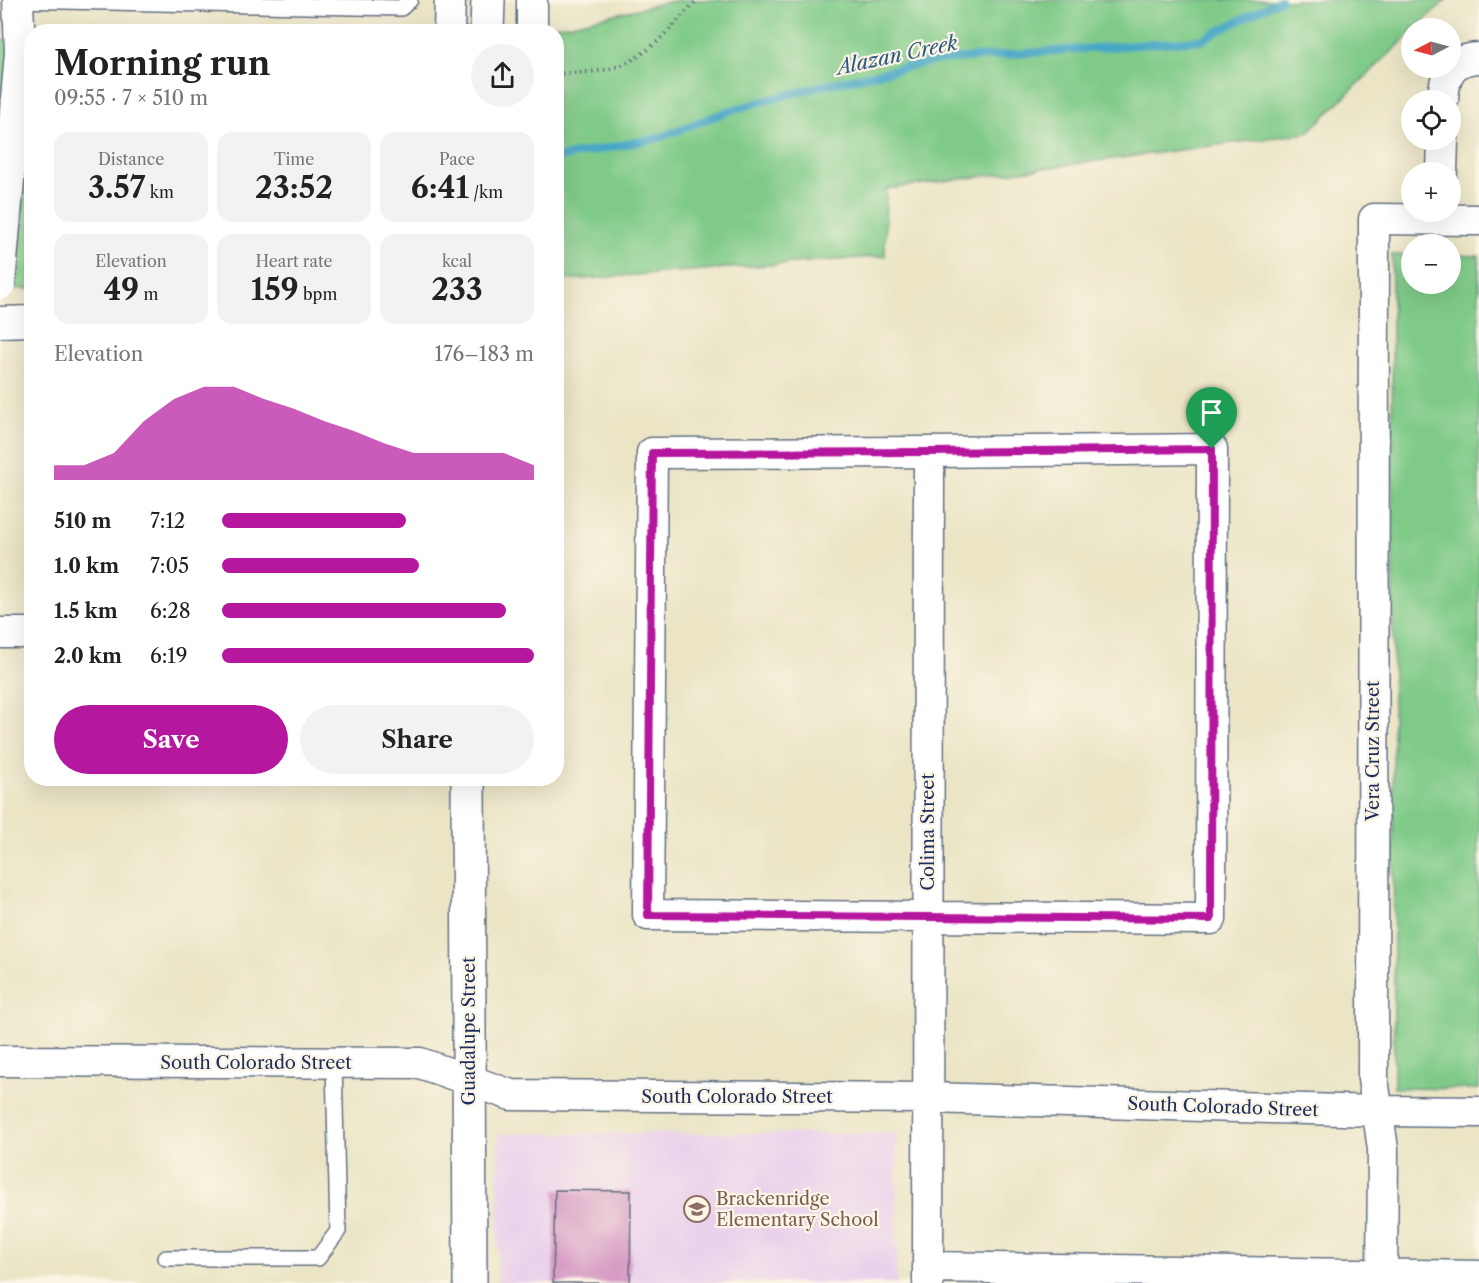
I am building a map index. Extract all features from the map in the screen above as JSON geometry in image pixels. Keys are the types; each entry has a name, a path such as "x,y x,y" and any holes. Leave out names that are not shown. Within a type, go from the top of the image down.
{"main road":[{"path":"488,0 488,24"},
{"name":"Guadalupe Street","path":"468,786 470,1283"}],"street":[{"path":"449,24 450,0"},
{"path":"532,0 532,24"},
{"path":"0,284 20,53 18,6"},
{"path":"1444,90 1446,75 1455,64 1479,58"},
{"name":"Vera Cruz Street","path":"1382,1279 1383,1149 1373,1079 1374,219 1401,218"},
{"path":"1461,218 1479,220"},
{"path":"0,322 24,321"},
{"path":"1212,449 1211,919 928,916 648,915 652,453 1212,449"},
{"name":"Colima Street","path":"928,1275 929,452"},
{"path":"0,633 24,633"},
{"name":"South Colorado Street","path":"0,1061 420,1063 511,1095 929,1098 1479,1112"},
{"path":"928,1275 1382,1279 1479,1276"}],"lane":[{"path":"18,6 401,8 410,0"},
{"path":"166,1258 318,1258 338,1231 334,1063"}],"path":[{"path":"564,73 615,68 636,58 655,44 697,0"}],"shaded area":[{"name":"Brackenridge Elementary School","path":"896,1133 897,1283 498,1283 498,1134"}],"green space":[{"path":"677,0 1446,0 1427,18 1401,18 1401,43 1307,133 886,189 885,256 564,280 564,25"},
{"path":"0,40 24,41 24,289 0,288"},
{"path":"1392,255 1401,255 1401,294 1461,294 1461,255 1479,256 1479,1089 1394,1088"}],"building":[{"path":"555,1190 631,1191 630,1283 553,1283"}],"waterway":[{"name":"Alazan Creek","path":"564,156 658,138 731,110 817,87 938,60 1201,40 1280,0"},
{"name":"Alazan Creek","path":"15,176 24,176"}],"place":[{"name":"Brackenridge Elementary School","path":"697,1209"}],"route":[{"path":"1212,449 1211,919 648,915 652,453 1212,449"}]}
